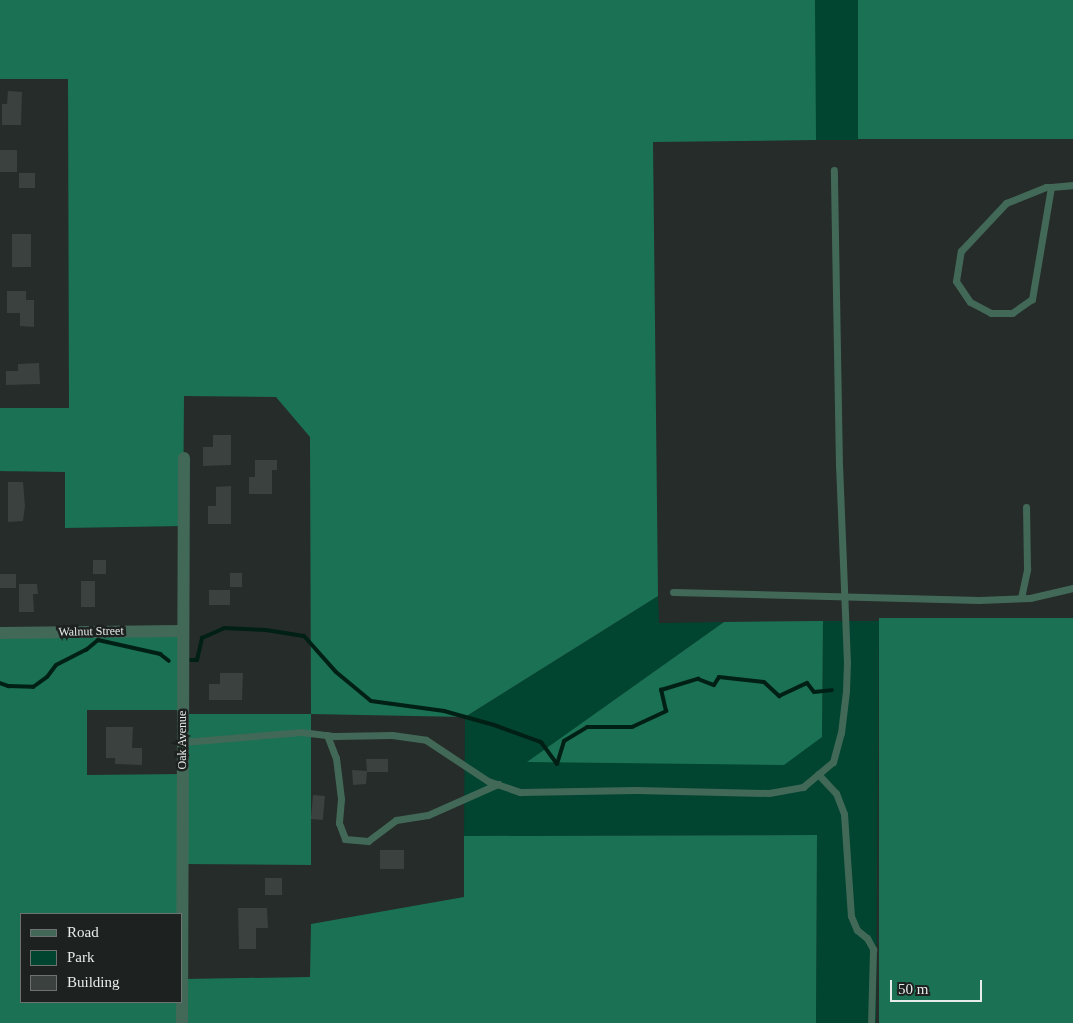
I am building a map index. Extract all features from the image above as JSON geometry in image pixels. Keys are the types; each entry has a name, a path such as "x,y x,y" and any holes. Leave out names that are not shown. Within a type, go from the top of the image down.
{"street":[{"name":"Oak Avenue","path":"182,1023 184,458"},
{"name":"Walnut Street","path":"0,633 182,630"}],"lane":[{"path":"183,742 301,732 327,735 392,735 426,740 488,781 520,792 636,790 769,794 803,787 833,762 841,733 846,691 834,170"},
{"path":"1052,187 1032,299 1012,313 991,313 970,302 956,281 961,251 1006,203 1052,187 1073,185"},
{"path":"1021,598 1027,569 1026,507"},
{"path":"673,592 979,600 1021,598 1061,592 1073,588"},
{"path":"327,735 336,758 341,799 339,823 345,839 368,841 396,820 428,815 498,784"},
{"path":"818,774 836,792 844,814 851,916 857,930 867,938 872,949 871,1023"}],"green space":[{"path":"0,0 815,0 816,140 653,142 658,596 465,717 311,714 310,437 276,397 184,396 183,526 65,528 65,472 0,471 0,408 69,408 68,79 0,79"},
{"path":"815,0 858,0 858,140 815,140"},
{"path":"858,0 1073,0 1073,139 858,139"},
{"path":"658,596 659,623 724,622 528,762 822,737 823,621 879,621 876,1023 816,1023 817,835 464,836 465,717"},
{"path":"879,618 1073,618 1073,1023 879,1023"},
{"path":"823,621 822,737 784,765 527,762 724,622"},
{"path":"182,631 183,710 87,710 87,775 183,774 183,714 311,714 311,865 183,864 183,979 310,977 311,924 464,897 464,836 817,835 816,1023 0,1023 0,633"}],"building":[{"path":"8,91 22,92 21,125 2,125 2,104 7,104"},
{"path":"0,150 17,150 17,172 0,172"},
{"path":"19,173 35,173 35,188 19,188"},
{"path":"12,234 31,234 31,267 12,267"},
{"path":"7,291 26,291 26,300 34,300 34,327 20,326 20,313 7,313"},
{"path":"39,363 40,384 6,385 6,371 18,371 18,364"},
{"path":"213,435 231,435 231,465 203,466 203,447 213,447"},
{"path":"255,460 277,460 277,470 272,470 272,494 249,494 249,477 255,477"},
{"path":"8,482 23,482 25,506 23,521 8,522"},
{"path":"231,486 231,524 208,524 208,506 216,506 216,487"},
{"path":"93,560 106,560 106,574 93,574"},
{"path":"230,573 242,573 242,587 230,587"},
{"path":"0,574 16,574 16,588 0,588"},
{"path":"81,581 95,581 95,607 81,607"},
{"path":"19,584 37,584 38,594 33,594 34,612 19,612"},
{"path":"209,590 230,590 230,605 209,605"},
{"path":"220,673 243,673 242,700 209,700 209,684 220,684"},
{"path":"106,727 133,727 132,748 142,748 142,765 115,764 115,758 106,758"},
{"path":"366,759 388,759 388,772 367,772 366,784 353,785 352,770 367,771"},
{"path":"313,795 325,796 323,820 311,819"},
{"path":"380,850 404,850 404,869 380,869"},
{"path":"265,878 282,878 282,895 265,895"},
{"path":"238,908 267,908 268,928 256,928 256,949 239,949"}],"waterway":[{"path":"191,660 197,660 202,638 224,628 266,630 304,636 336,672 371,701 444,711 494,725 541,742 557,764 564,741 587,727 632,727 666,711 661,690 698,679 714,685 719,677 764,682 779,696 807,683 814,692 832,690"},
{"path":"0,683 8,686 33,687 47,677 56,665 86,650 98,640 160,654 169,661"}]}
